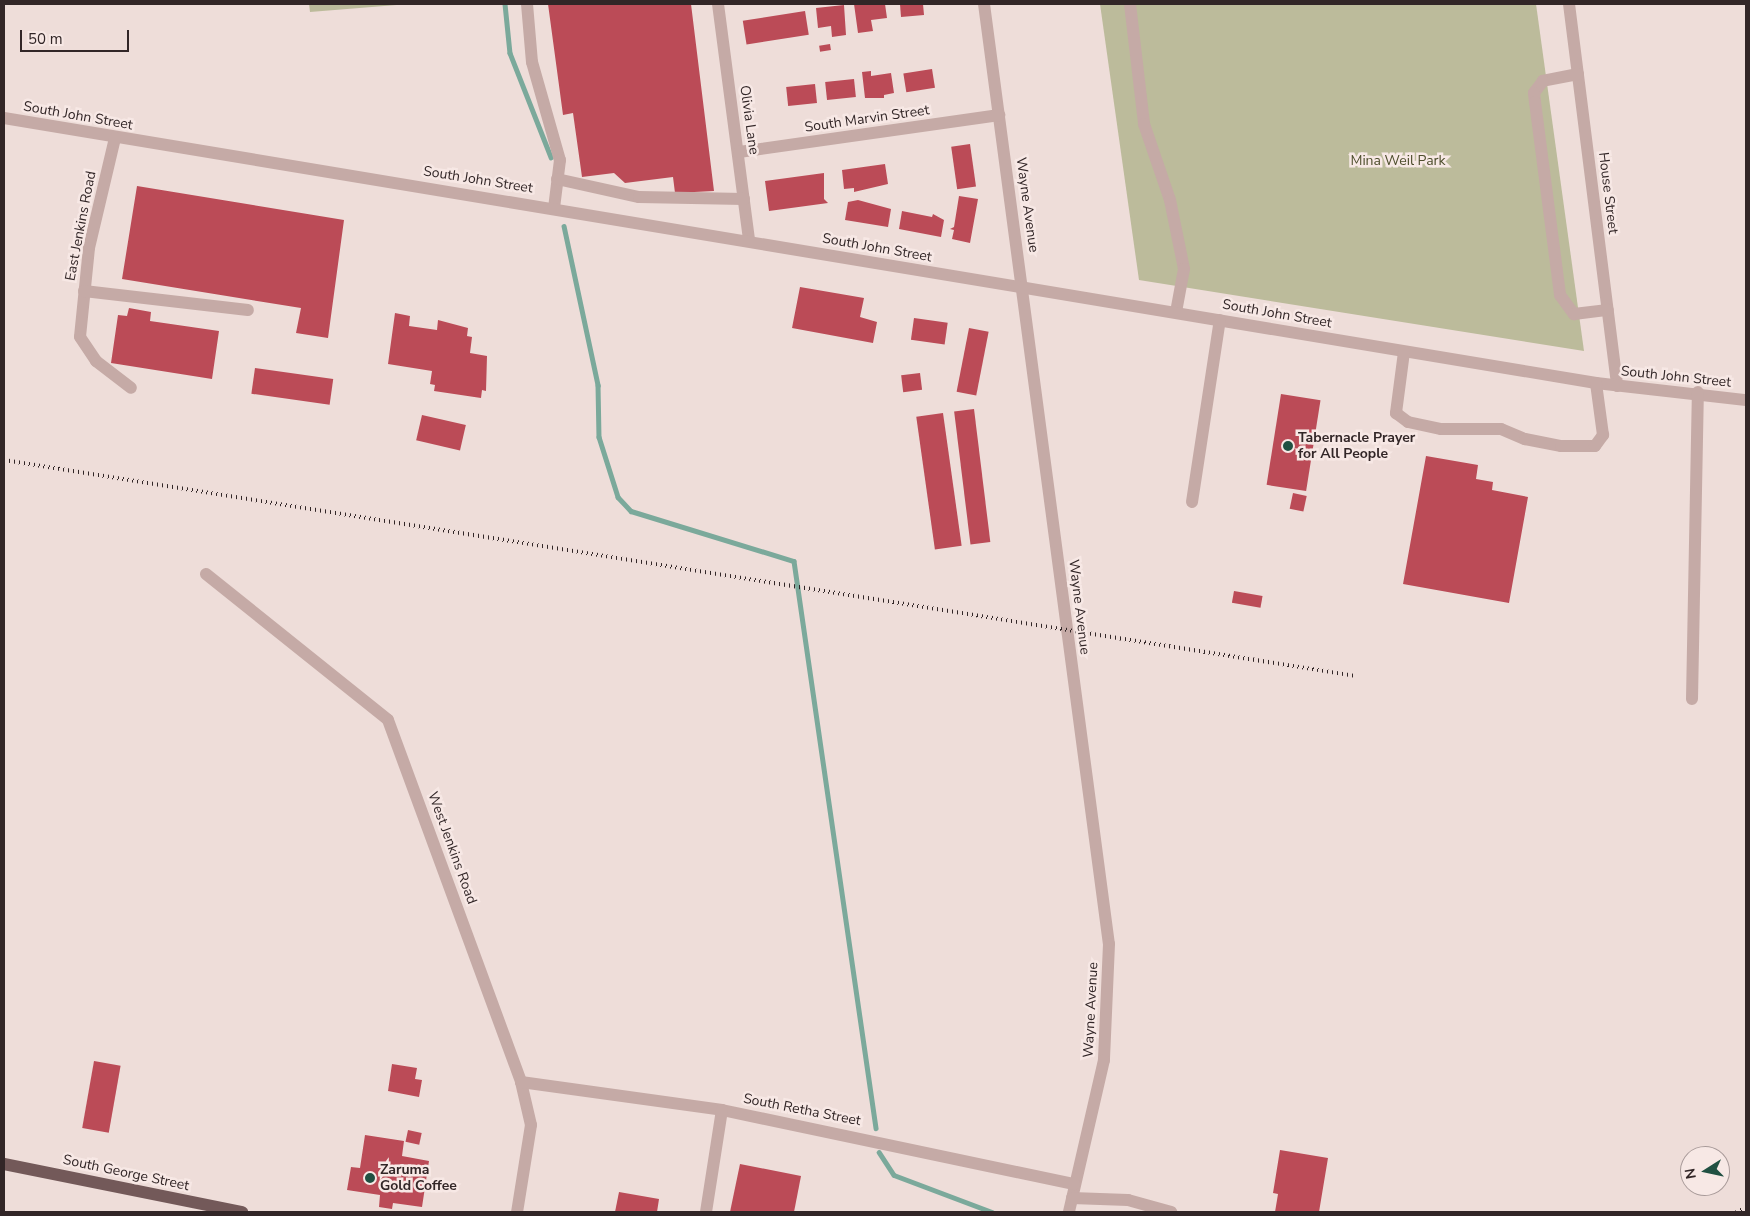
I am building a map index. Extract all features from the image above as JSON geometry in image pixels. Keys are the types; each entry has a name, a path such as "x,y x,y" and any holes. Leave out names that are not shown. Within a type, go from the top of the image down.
{"main road":[{"name":"South George Street","path":"4,1164 242,1212"}],"street":[{"path":"527,4 532,62 560,160 554,208"},
{"name":"Olivia Lane","path":"718,4 739,152 749,240"},
{"name":"Wayne Avenue","path":"984,4 1110,944 1104,1060 1069,1212"},
{"path":"1130,4 1144,124 1170,200 1184,269 1176,312"},
{"name":"House Street","path":"1569,4 1617,386"},
{"path":"1578,74 1543,81 1534,94 1535,102 1560,295 1574,314 1608,310"},
{"name":"South Marvin Street","path":"739,152 999,115"},
{"name":"South John Street","path":"4,118 115,138 749,240 1023,289 1176,312 1404,352 1617,386 1698,392 1746,400"},
{"name":"East Jenkins Road","path":"115,138 89,248 80,337 96,362 131,388"},
{"path":"557,179 639,197 744,199"},
{"path":"84,291 248,310"},
{"path":"1192,502 1220,320"},
{"path":"1404,352 1396,413 1408,422 1441,429 1501,429 1525,439 1561,446 1594,446 1603,435 1596,383"},
{"path":"1692,699 1698,392"},
{"name":"West Jenkins Road","path":"206,574 388,720 521,1082 531,1125 517,1212"},
{"name":"South Retha Street","path":"521,1082 722,1110 1074,1184"},
{"path":"706,1212 722,1110"},
{"path":"1072,1198 1128,1200 1171,1212"}],"green space":[{"path":"309,4 409,4 310,12"},
{"name":"Mina Weil Park","path":"1100,4 1536,4 1584,351 1139,280"}],"building":[{"path":"548,4 691,4 714,191 675,193 673,177 625,183 614,173 582,177 573,113 563,115"},
{"path":"854,4 885,4 887,18 871,20 873,31 858,33"},
{"path":"900,4 923,4 924,15 901,17"},
{"path":"844,5 846,35 832,37 831,26 818,28 816,8"},
{"path":"805,11 809,35 747,45 743,21"},
{"path":"830,44 831,50 820,52 819,46"},
{"path":"932,69 935,88 906,92 903,74"},
{"path":"871,71 871,76 891,73 894,93 884,95 884,98 865,98 862,72"},
{"path":"854,79 856,97 827,100 825,82"},
{"path":"815,84 817,103 788,106 786,87"},
{"path":"970,144 976,187 957,189 951,147"},
{"path":"885,164 888,184 854,192 854,188 844,189 842,170"},
{"path":"824,173 824,199 828,203 769,211 765,181"},
{"path":"137,186 344,220 328,338 296,333 301,308 122,279"},
{"path":"959,196 978,199 970,243 952,239 954,230 950,229 954,227"},
{"path":"858,200 891,209 888,227 845,220 848,202"},
{"path":"902,211 932,217 933,214 944,220 941,237 899,229"},
{"path":"800,287 864,298 860,317 877,322 873,343 792,328"},
{"path":"129,308 151,312 150,321 219,331 212,379 111,363 118,315 127,316"},
{"path":"395,313 410,316 409,326 437,330 438,320 468,328 467,336 472,337 470,353 487,356 486,391 482,390 481,398 434,391 435,385 430,384 432,371 388,364"},
{"path":"914,318 948,323 945,345 911,340"},
{"path":"969,328 989,332 976,396 957,392"},
{"path":"255,368 333,379 330,405 251,394"},
{"path":"920,373 922,390 903,392 901,375"},
{"path":"1281,394 1321,400 1306,491 1267,485"},
{"path":"974,409 990,542 970,544 954,411"},
{"path":"943,413 962,546 935,549 916,417"},
{"path":"422,415 466,425 460,450 416,440"},
{"path":"1426,456 1478,465 1476,479 1493,482 1492,490 1528,497 1509,603 1403,584"},
{"path":"1293,493 1307,496 1303,512 1290,509"},
{"path":"1234,591 1263,596 1260,608 1232,603"},
{"path":"94,1061 121,1066 109,1133 82,1128"},
{"path":"392,1064 417,1068 415,1079 422,1080 419,1097 388,1091"},
{"path":"408,1130 422,1133 419,1145 406,1142"},
{"path":"365,1135 404,1141 402,1156 429,1161 422,1207 393,1203 392,1209 379,1207 380,1195 347,1190 351,1167 360,1168"},
{"path":"1280,1150 1328,1158 1319,1212 1275,1212 1278,1194 1273,1193"},
{"path":"740,1164 801,1176 794,1212 730,1212"},
{"path":"619,1192 659,1199 657,1212 615,1212"}],"waterway":[{"path":"505,4 510,53 551,157"},
{"path":"564,226 598,385 599,437 618,497 631,511 794,561 876,1128"},
{"path":"879,1152 894,1175 992,1212"}],"railway":[{"path":"4,460 1355,676"},
{"path":"1736,1212 1746,1208"}],"place":[{"name":"Tabernacle Prayer for All People","path":"1288,446"},
{"name":"Zaruma Gold Coffee","path":"370,1178"}]}
